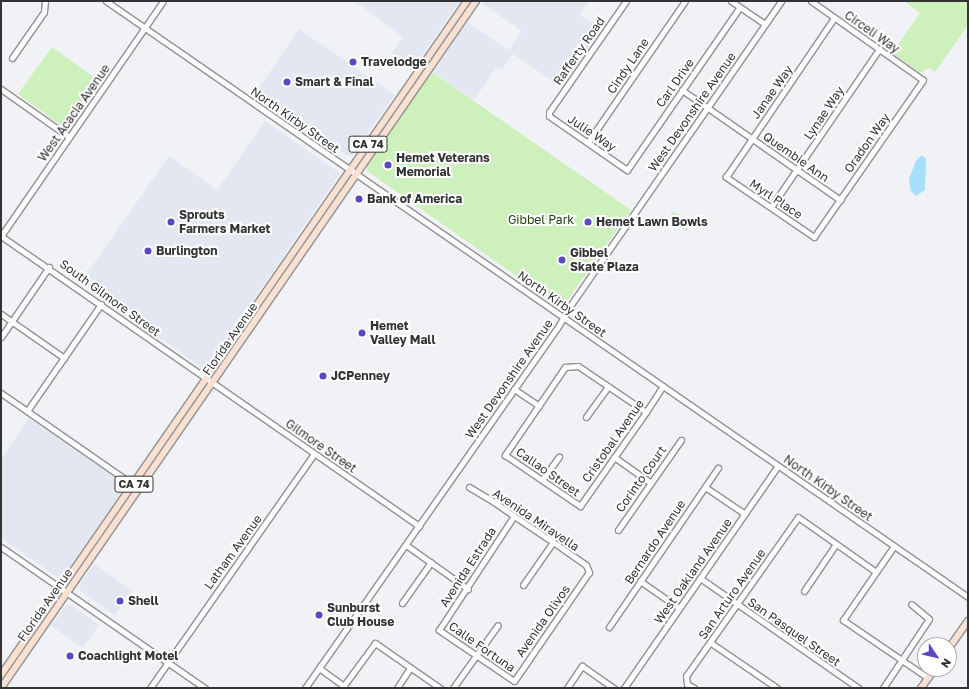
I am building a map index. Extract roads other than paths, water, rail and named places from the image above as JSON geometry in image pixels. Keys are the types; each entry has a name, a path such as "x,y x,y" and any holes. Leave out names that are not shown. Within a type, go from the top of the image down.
{"main road":[{"path":"455,31 453,27 467,1"},
{"name":"Florida Avenue","path":"2,675 467,1"},
{"name":"Florida Avenue","path":"1,688 476,1"},
{"path":"432,64 433,55 441,44 441,38"},
{"path":"291,269 293,258 311,232 316,219"},
{"path":"260,314 262,306 285,273 289,258"},
{"path":"957,637 968,621"},
{"path":"921,688 928,678"}],"street":[{"name":"North Kirby Street","path":"106,1 968,597"},
{"name":"West Acacia Avenue","path":"1,236 163,1"},
{"name":"Rafferty Road","path":"549,112 626,1"},
{"name":"Cindy Lane","path":"588,142 684,1"},
{"path":"731,1 765,24"},
{"name":"West Devonshire Avenue","path":"305,688 564,317 781,1"},
{"name":"Circeli Way","path":"810,1 923,80"},
{"path":"12,58 46,3"},
{"name":"Carl Drive","path":"627,170 740,7"},
{"name":"Janae Way","path":"726,177 834,18"},
{"name":"Lynae Way","path":"771,207 879,49"},
{"name":"Oradon Way","path":"814,237 923,80"},
{"path":"1,89 58,132 69,137"},
{"name":"Quembie Ann","path":"682,90 840,200"},
{"name":"Julie Way","path":"549,112 550,116 627,170"},
{"name":"Myrl Place","path":"726,177 814,237"},
{"name":"South Gilmore Street","path":"1,236 49,267 213,383"},
{"path":"1,337 49,267"},
{"path":"27,411 101,304"},
{"path":"1,314 64,358"},
{"path":"514,389 539,406 565,367 578,366 646,412"},
{"name":"Gilmore Street","path":"213,383 419,526"},
{"name":"Cristobal Avenue","path":"580,506 663,386"},
{"path":"586,417 608,387"},
{"path":"1,393 139,489"},
{"name":"Callao Street","path":"539,406 505,455 580,506"},
{"name":"Corinto Court","path":"618,530 681,440"},
{"name":"Latham Avenue","path":"150,688 314,454"},
{"path":"542,480 559,457"},
{"path":"614,457 651,483"},
{"name":"West Oakland Avenue","path":"624,688 778,466"},
{"name":"Bernardo Avenue","path":"609,627 718,468"},
{"path":"705,486 745,514"},
{"name":"Avenida Miravella","path":"469,487 586,565 589,572"},
{"name":"Avenida Estrada","path":"439,630 468,589 485,557 514,516"},
{"name":"San Arturo Avenue","path":"694,688 687,684 686,676 738,605 798,516 836,544"},
{"path":"523,585 553,542"},
{"path":"804,591 836,544 876,572"},
{"path":"406,545 468,589"},
{"path":"894,546 843,620 928,678"},
{"path":"1,547 205,688"},
{"path":"402,603 431,562"},
{"name":"Avenida Olivos","path":"514,681 589,572"},
{"name":"San Pasquel Street","path":"700,578 858,688"},
{"path":"640,581 679,608"},
{"path":"883,688 929,619 911,604"},
{"path":"453,688 498,625"},
{"name":"Calle Fortuna","path":"439,630 514,681"},
{"path":"319,668 343,687 374,643 440,688"},
{"path":"711,643 777,688"},
{"path":"567,688 582,666 614,688"},
{"path":"396,688 410,668"}],"water":[{"path":"922,155 926,159 925,190 916,196 911,191 909,179 916,161"}],"place":[{"name":"Travelodge","path":"353,62"},
{"name":"Smart & Final","path":"287,82"},
{"name":"Hemet Veterans Memorial","path":"388,165"},
{"name":"Bank of America","path":"359,199"},
{"name":"Sprouts Farmers Market","path":"171,222"},
{"name":"Hemet Lawn Bowls","path":"588,222"},
{"name":"Burlington","path":"148,251"},
{"name":"Gibbel Skate Plaza","path":"562,260"},
{"name":"Hemet Valley Mall","path":"362,333"},
{"name":"JCPenney","path":"323,376"},
{"name":"Shell","path":"120,601"},
{"name":"Sunburst Club House","path":"319,615"},
{"name":"Coachlight Motel","path":"70,656"}],"park label":[{"name":"Gibbel Park","path":"541,220"}]}
